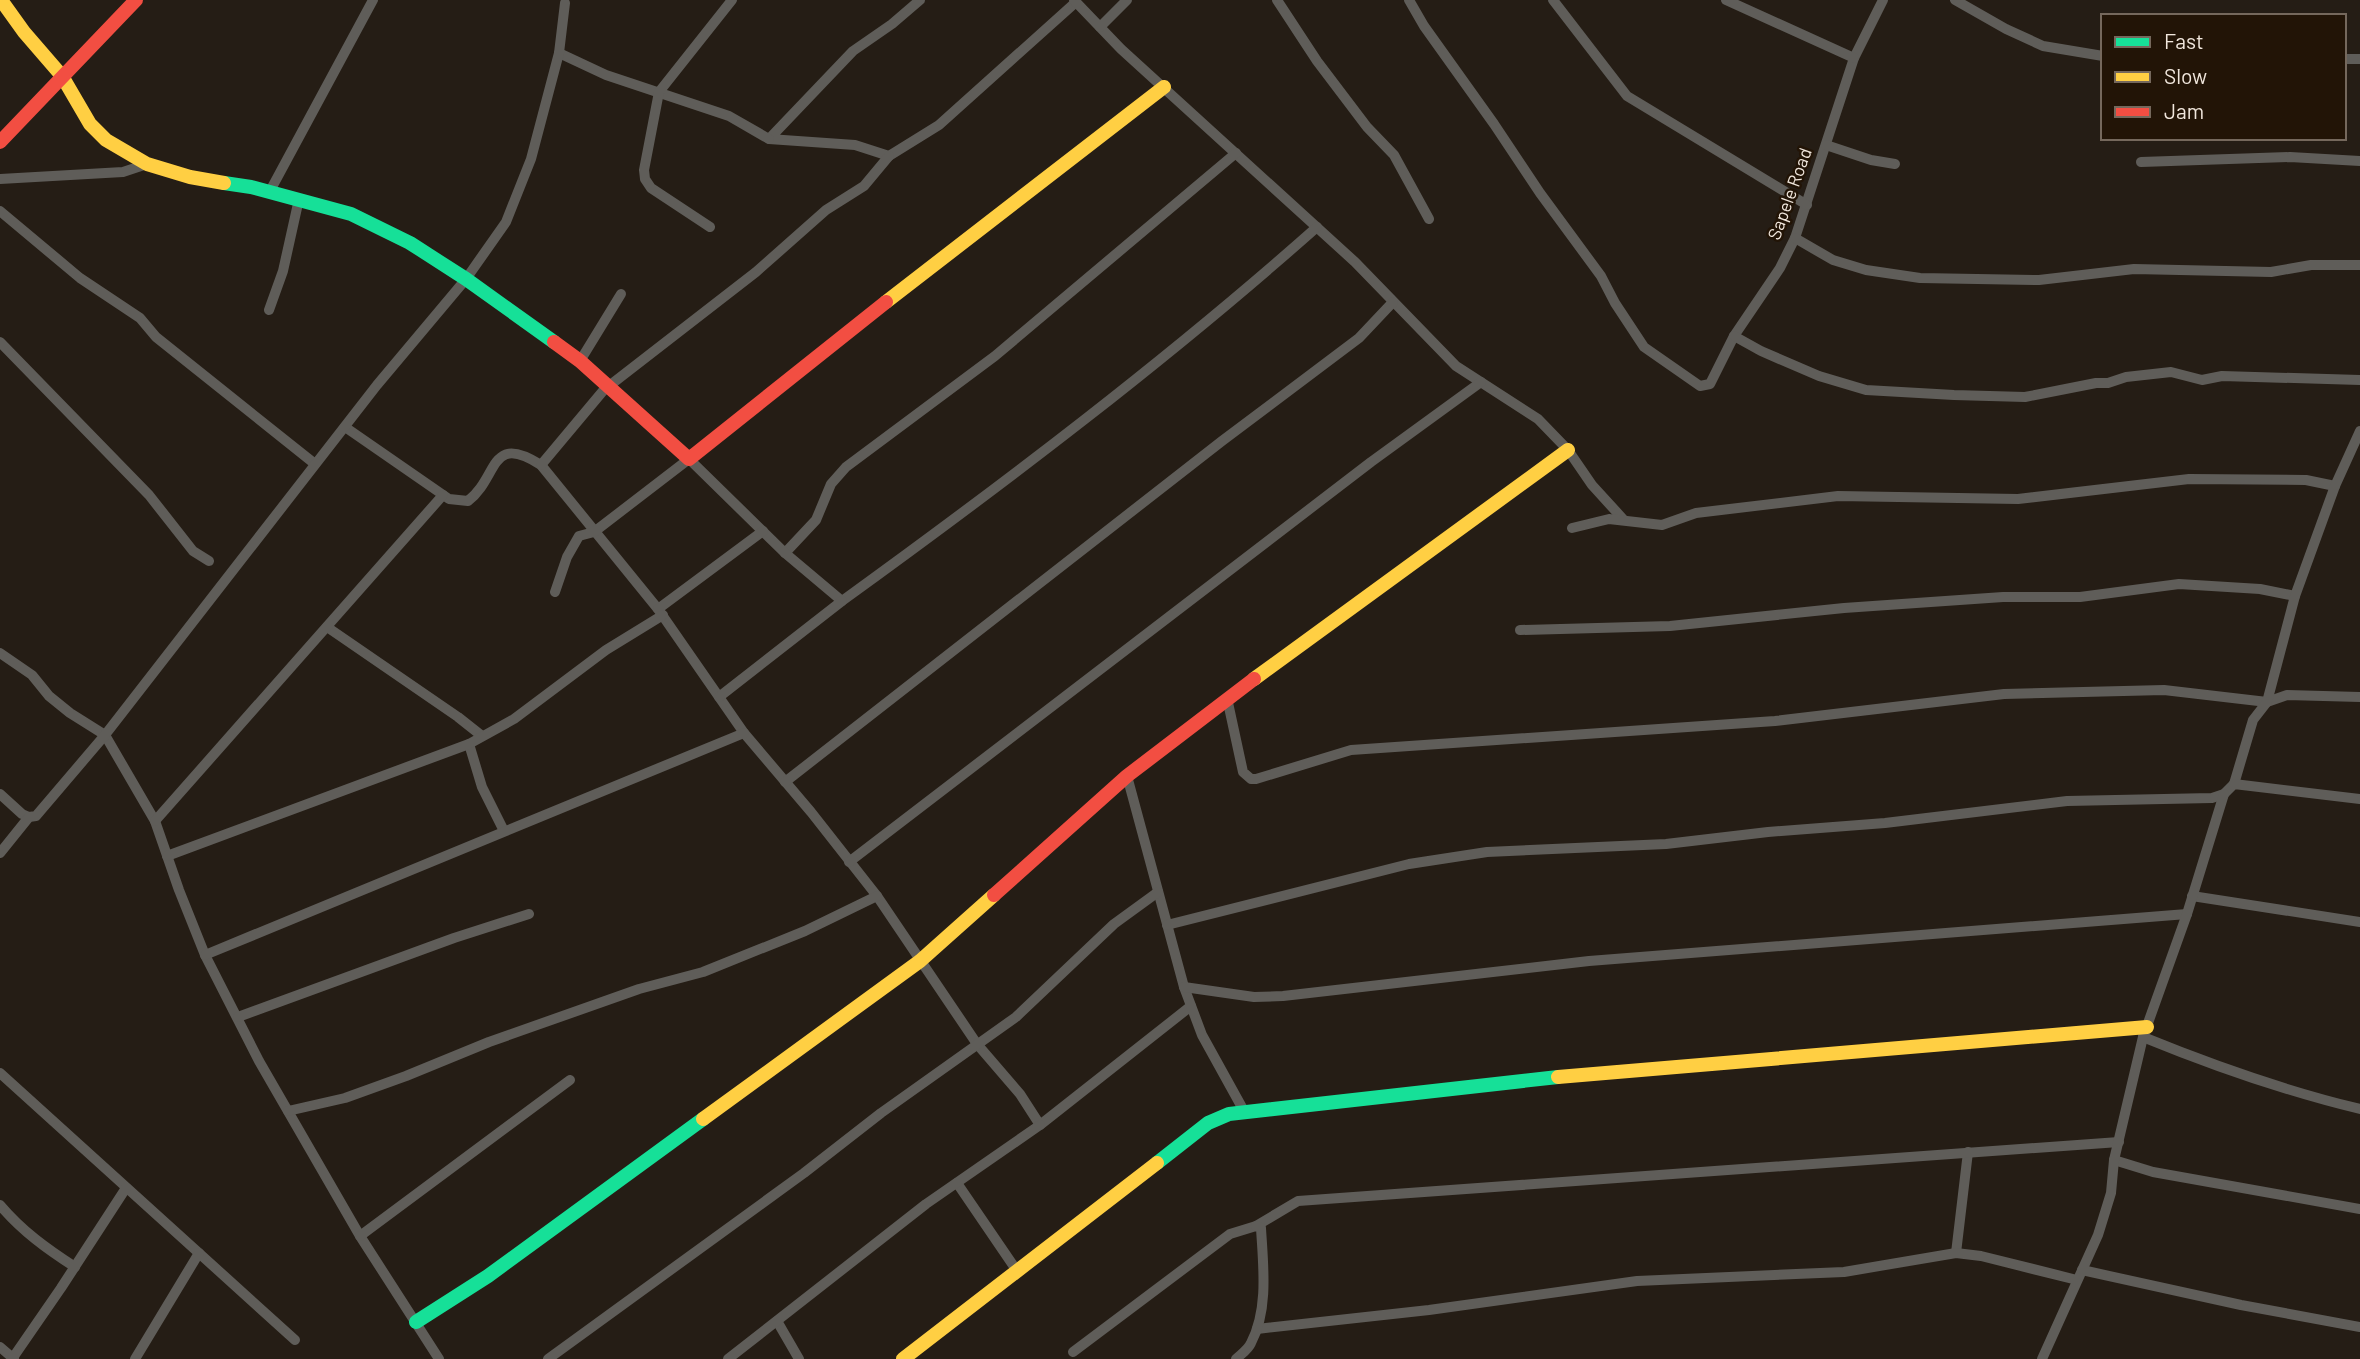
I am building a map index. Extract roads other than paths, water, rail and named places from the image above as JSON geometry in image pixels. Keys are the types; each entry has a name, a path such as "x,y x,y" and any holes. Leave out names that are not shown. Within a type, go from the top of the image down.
{"main road":[{"path":"1,0 62,76 90,124 116,146 147,163 190,177 270,191 351,214 410,243 466,279 580,361 689,459 953,249 1164,87"},
{"path":"0,142 136,0"},
{"path":"416,1322 488,1276 920,961 1127,776 1227,698 1568,450"},
{"path":"902,1359 1208,1123 1229,1114 1664,1066 2145,1032"}],"street":[{"path":"270,191 373,0"},
{"path":"710,227 651,188 645,179 644,170 659,92 688,52 732,0"},
{"path":"769,139 853,51 892,24 920,0"},
{"path":"1100,27 1127,0"},
{"path":"1277,0 1317,61 1367,127 1394,155 1429,219"},
{"name":"Sapele Road","path":"1409,0 1424,26 1540,193 1601,276 1644,347 1700,386 1710,384 1734,336 1780,268 1807,205 1854,58 1883,0"},
{"path":"1553,0 1627,96 1807,205"},
{"path":"1726,0 1854,58"},
{"path":"1955,0 2043,46 2101,56"},
{"path":"0,794 22,814 36,816 105,735 377,385 466,279 506,222 531,159 559,53 564,1"},
{"path":"541,466 608,385 756,272 826,210 863,186 889,156 939,125 1075,1 1164,87 1317,227 1456,366 1538,419 1568,450 1592,485 1623,520"},
{"path":"559,53 606,75 729,116 769,139 855,145 889,156"},
{"path":"1826,145 1871,160 1895,164"},
{"path":"785,554 816,520 831,484 846,467 995,356 1236,153"},
{"path":"2141,162 2290,157 2360,161"},
{"path":"0,179 123,172 147,163"},
{"path":"270,310 283,271 299,199"},
{"path":"0,211 80,278 141,318 156,337 315,464"},
{"path":"719,697 1154,365 1246,290 1317,227"},
{"path":"1794,238 1833,260 1866,270 1920,278 2039,280 2134,269 2271,272 2311,265 2360,265"},
{"path":"580,361 621,294"},
{"path":"785,782 1222,441 1359,338 1393,302"},
{"path":"1734,336 1819,376 1867,390 2025,397 2108,383 2126,377 2171,372 2202,380 2222,376 2360,380"},
{"path":"0,342 149,495 193,551 209,561"},
{"path":"849,862 1371,462 1481,382"},
{"path":"345,427 449,499 468,500 479,492 496,460 509,453 517,453 541,466 660,612 744,733 877,897 977,1044 1020,1094 1040,1125"},
{"path":"1167,925 1409,864 1487,852 1666,844 1768,832 1885,823 2067,801 2212,798 2224,794 2234,784 2253,720 2267,702 2295,596 2335,486 2360,432"},
{"path":"555,592 573,544 579,536 594,532 689,459 785,554 842,601"},
{"path":"1572,528 1609,519 1662,525 1696,513 1838,496 2018,499 2189,479 2306,480 2335,486"},
{"path":"155,821 443,495"},
{"path":"167,856 482,737 514,719 660,612 763,531"},
{"path":"1520,630 1671,626 1844,608 2003,597 2080,597 2179,584 2260,589 2295,596"},
{"path":"327,627 458,717 482,737"},
{"path":"0,653 32,675 49,696 70,713 105,735 155,821 205,955 259,1062 360,1236 439,1359"},
{"path":"1227,698 1244,772 1251,779 1256,779 1351,750 1775,721 2004,694 2164,691 2267,702 2287,695 2360,697"},
{"path":"205,955 744,733"},
{"path":"469,744 482,787 504,831"},
{"path":"1127,776 1184,987 1202,1035 1244,1111"},
{"path":"2234,784 2360,799"},
{"path":"2042,1359 2098,1235 2111,1193 2114,1160 2145,1032 2187,914 2224,794"},
{"path":"0,853 29,817"},
{"path":"548,1359 1016,1017 1114,923 1158,892"},
{"path":"288,1111 345,1098 489,1042 639,989 703,972 804,931 877,897"},
{"path":"2192,897 2360,922"},
{"path":"238,1017 454,938 529,914"},
{"path":"1184,987 1254,997 1283,996 1589,961 2187,914"},
{"path":"728,1359 957,1183 1040,1125 1191,1006"},
{"path":"2145,1032 2201,1060 2298,1094 2360,1109"},
{"path":"0,1073 295,1340"},
{"path":"360,1236 570,1080"},
{"path":"1073,1352 1230,1234 1256,1226 1298,1200 2119,1142"},
{"path":"1956,1253 1968,1152"},
{"path":"2114,1160 2153,1172 2360,1209"},
{"path":"957,1183 1017,1271"},
{"path":"0,1347 13,1359 126,1188"},
{"path":"0,1205 24,1231 75,1267"},
{"path":"1236,1359 1250,1346 1257,1329 1264,1286 1261,1228 1256,1226"},
{"path":"135,1359 199,1253"},
{"path":"1257,1329 1429,1310 1637,1281 1844,1272 1956,1253 2360,1326"},
{"path":"777,1321 799,1359"},
{"path":"1084,1343 1083,1352 1087,1359"}]}
